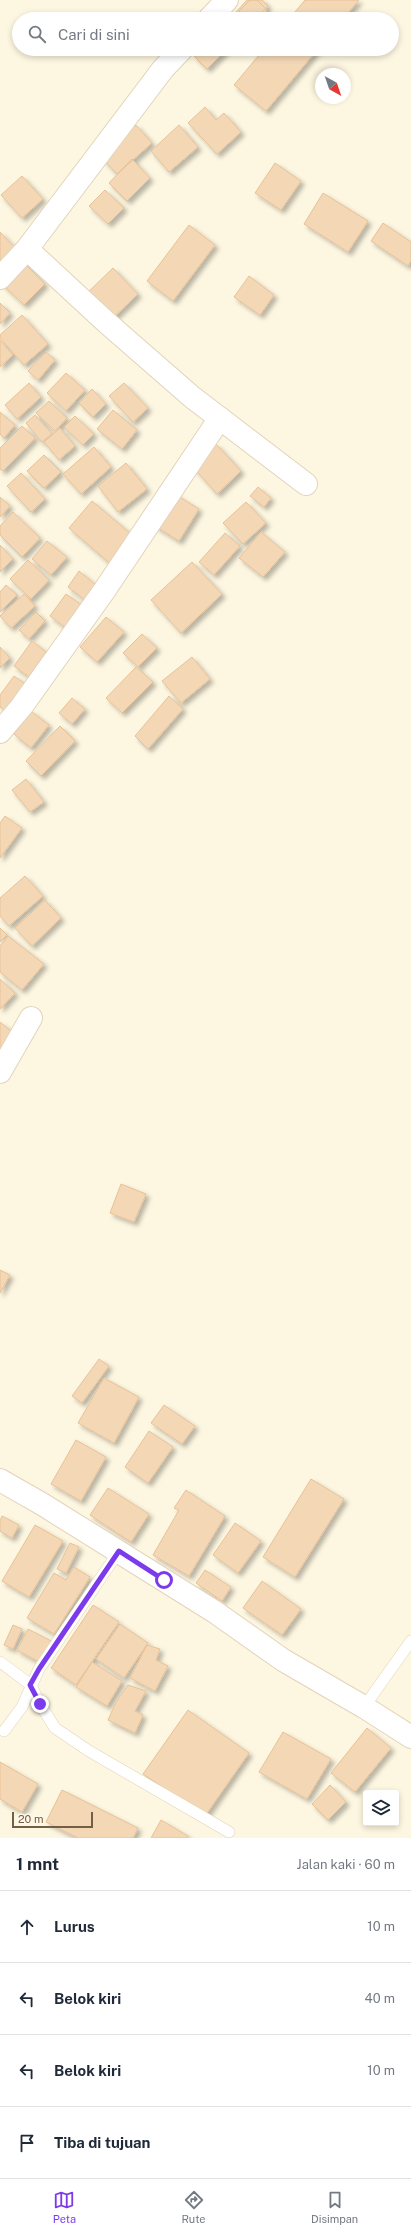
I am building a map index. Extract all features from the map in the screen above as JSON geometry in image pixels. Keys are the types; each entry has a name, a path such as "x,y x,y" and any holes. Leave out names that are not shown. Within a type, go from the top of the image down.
{"street":[{"path":"216,12 228,0"},
{"path":"0,278 27,249 163,69 175,56"},
{"path":"27,249 106,322 192,397 306,484"},
{"path":"0,732 22,706 104,591 220,418"},
{"path":"0,1072 31,1018"},
{"path":"0,1480 119,1551 215,1612 283,1660 364,1707 411,1737"}],"lane":[{"path":"4,1731 22,1707 30,1685 39,1669 119,1551"},
{"path":"364,1707 411,1641"},
{"path":"0,1662 30,1685 55,1728 89,1751 229,1832"}],"building":[{"path":"247,0 257,0 267,10 265,12 236,12"},
{"path":"250,0 262,0 268,6 262,12 239,11"},
{"path":"305,0 359,0 349,12 295,12"},
{"path":"194,56 220,56 207,69"},
{"path":"258,56 312,56 266,111 234,85"},
{"path":"205,107 216,120 224,113 241,132 217,154 188,123"},
{"path":"136,125 152,143 117,174 101,157"},
{"path":"179,125 198,147 169,172 151,151"},
{"path":"132,159 150,178 127,201 109,183"},
{"path":"275,163 301,181 281,210 255,193"},
{"path":"22,176 43,199 22,218 1,195"},
{"path":"105,190 124,208 108,224 89,206"},
{"path":"323,193 368,221 348,252 304,224"},
{"path":"383,223 411,242 411,261 408,266 371,241"},
{"path":"189,225 215,245 173,301 147,281"},
{"path":"0,232 17,250 0,266"},
{"path":"23,262 45,284 24,305 2,284"},
{"path":"113,268 138,294 109,322 84,296"},
{"path":"249,276 274,295 260,315 234,297"},
{"path":"0,303 10,313 0,324"},
{"path":"22,315 48,344 24,365 0,338 0,335"},
{"path":"0,340 13,355 0,367"},
{"path":"46,352 55,360 38,380 28,371"},
{"path":"66,373 85,390 66,411 47,393"},
{"path":"29,383 41,397 17,419 5,405"},
{"path":"124,383 148,408 133,422 109,396"},
{"path":"92,389 106,404 93,417 79,403"},
{"path":"49,401 67,418 55,431 36,413"},
{"path":"113,410 137,430 122,449 97,429"},
{"path":"0,412 15,425 4,438 0,434"},
{"path":"35,415 52,434 42,442 26,423"},
{"path":"75,416 94,434 83,445 64,427"},
{"path":"22,426 35,438 3,471 0,469 0,448"},
{"path":"60,428 75,446 59,460 44,442"},
{"path":"216,444 241,471 217,494 192,466"},
{"path":"94,447 111,467 81,494 63,474"},
{"path":"44,455 61,472 44,488 27,471"},
{"path":"126,463 147,489 118,512 98,486"},
{"path":"21,473 45,499 31,512 7,486"},
{"path":"258,487 271,498 264,507 250,496"},
{"path":"175,494 199,509 179,541 155,526"},
{"path":"0,497 10,506 0,517"},
{"path":"92,501 137,539 113,566 69,528"},
{"path":"246,502 266,523 243,544 223,523"},
{"path":"13,512 40,538 22,557 0,535 0,526"},
{"path":"261,532 285,552 263,577 239,558"},
{"path":"225,533 240,546 214,575 199,562"},
{"path":"47,541 67,557 51,575 32,559"},
{"path":"0,545 13,559 0,572"},
{"path":"28,560 49,580 31,599 10,579"},
{"path":"192,562 222,594 181,633 151,600"},
{"path":"79,571 96,585 85,600 68,587"},
{"path":"6,585 17,595 0,612 0,592"},
{"path":"24,594 35,606 11,628 0,616"},
{"path":"66,594 86,608 70,631 50,616"},
{"path":"36,612 45,621 29,639 19,630"},
{"path":"106,617 124,632 97,662 80,647"},
{"path":"142,634 157,648 138,667 123,653"},
{"path":"32,641 46,652 29,677 14,666"},
{"path":"0,647 10,658 0,668"},
{"path":"192,657 210,679 181,703 162,681"},
{"path":"136,667 153,682 122,713 106,698"},
{"path":"14,676 27,685 7,712 0,707 0,695"},
{"path":"169,696 183,709 148,749 135,736"},
{"path":"72,698 85,709 72,724 59,713"},
{"path":"31,711 49,725 31,748 14,734"},
{"path":"60,726 75,741 41,776 26,761"},
{"path":"26,779 44,802 30,812 12,790"},
{"path":"5,816 22,828 0,858 0,823"},
{"path":"25,876 43,896 9,926 0,916 0,898"},
{"path":"45,900 61,918 32,946 15,928"},
{"path":"0,928 7,935 0,942"},
{"path":"8,936 44,964 22,990 0,972 0,946"},
{"path":"0,979 15,993 0,1009"},
{"path":"0,1022 17,1036 0,1056"},
{"path":"121,1184 146,1194 134,1222 110,1213"},
{"path":"0,1270 10,1275 0,1293"},
{"path":"99,1359 109,1366 82,1403 72,1396"},
{"path":"104,1378 139,1397 114,1443 78,1423"},
{"path":"164,1405 195,1426 182,1444 151,1423"},
{"path":"149,1431 173,1447 148,1483 125,1467"},
{"path":"76,1440 106,1457 81,1501 51,1484"},
{"path":"311,1479 344,1499 295,1577 263,1557"},
{"path":"108,1488 149,1514 131,1542 90,1515"},
{"path":"186,1490 225,1516 189,1576 153,1555 179,1510 174,1508"},
{"path":"2,1516 19,1525 12,1538 0,1531 0,1521"},
{"path":"235,1523 261,1541 238,1573 213,1555"},
{"path":"35,1525 63,1541 29,1597 2,1581"},
{"path":"70,1543 79,1547 66,1573 57,1569"},
{"path":"74,1567 90,1577 54,1634 27,1618 54,1573 66,1580"},
{"path":"205,1570 231,1587 222,1601 196,1583"},
{"path":"262,1581 301,1609 282,1635 243,1608"},
{"path":"93,1605 119,1622 76,1685 51,1668"},
{"path":"120,1624 148,1643 124,1678 96,1659"},
{"path":"13,1625 22,1629 13,1649 4,1645"},
{"path":"28,1629 53,1642 41,1663 17,1650"},
{"path":"147,1645 160,1649 156,1660 168,1666 155,1691 130,1678"},
{"path":"92,1662 122,1681 107,1706 76,1687"},
{"path":"128,1685 146,1691 135,1711 143,1715 135,1733 108,1720 116,1702"},
{"path":"188,1710 249,1753 205,1816 143,1774"},
{"path":"367,1728 391,1748 355,1792 331,1773"},
{"path":"283,1732 331,1759 307,1799 259,1772"},
{"path":"0,1762 38,1784 22,1812 0,1799"},
{"path":"330,1785 346,1802 328,1820 312,1804"},
{"path":"62,1790 138,1828 133,1838 78,1838 46,1822"},
{"path":"161,1820 188,1836 187,1838 151,1838"}],"route":[{"path":"40,1704 30,1685 39,1669 119,1551 164,1580"}]}
